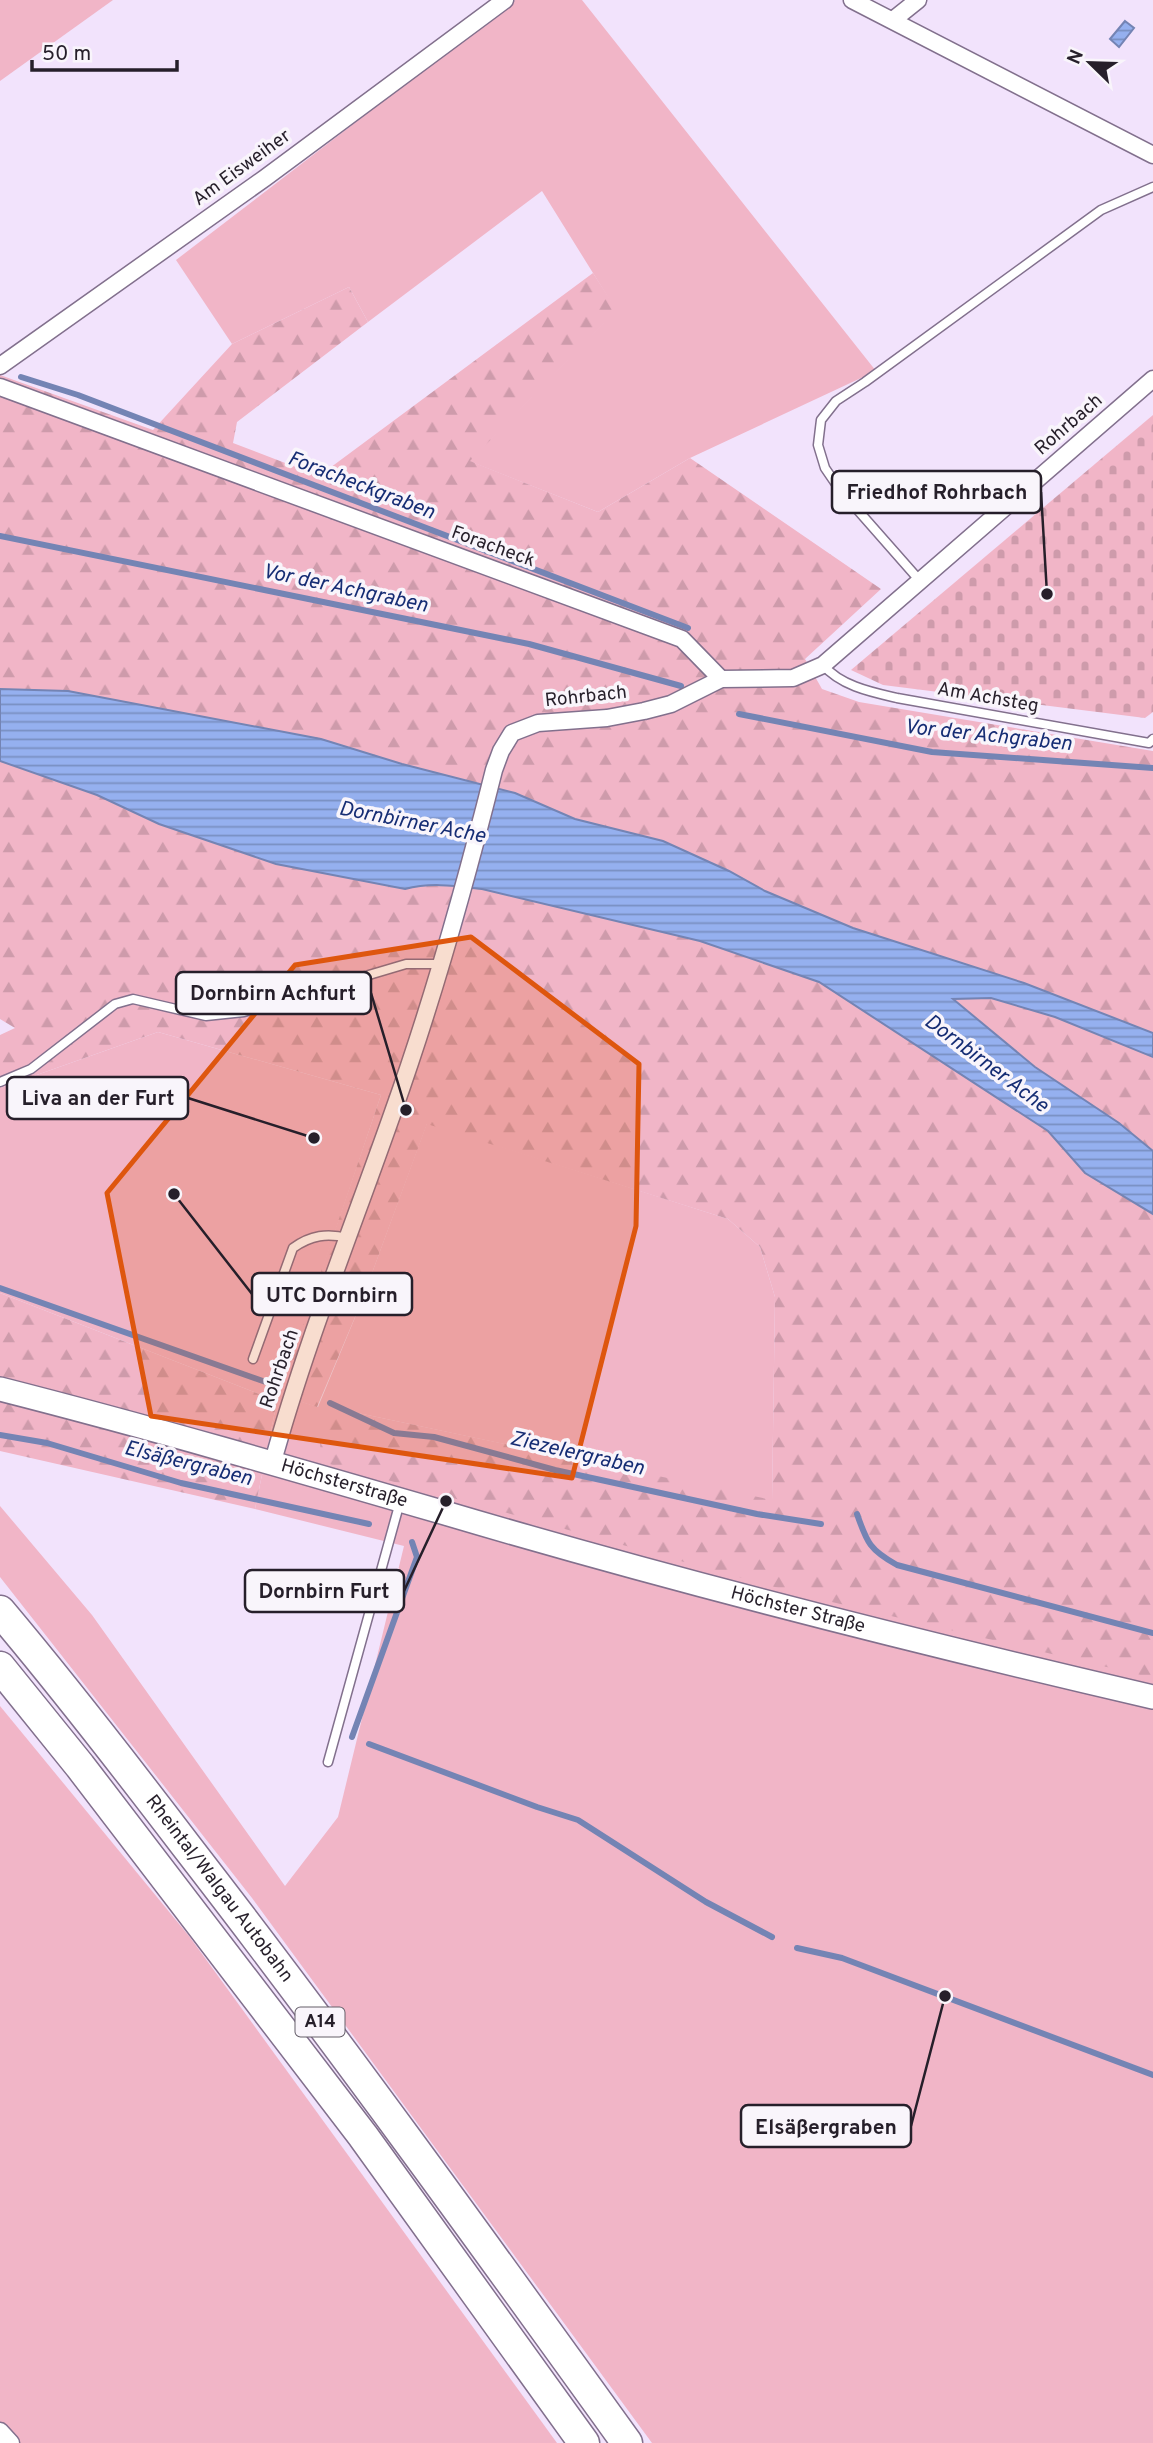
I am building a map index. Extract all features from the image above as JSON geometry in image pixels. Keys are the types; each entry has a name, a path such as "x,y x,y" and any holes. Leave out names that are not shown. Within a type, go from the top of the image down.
{"highway":[{"name":"Rheintal/Walgau Autobahn","path":"0,1611 109,1745 263,1945 627,2443"},
{"name":"Rheintal/Walgau Autobahn","path":"0,1667 80,1766 363,2136 584,2443"}],"main road":[{"name":"Höchsterstraße","path":"0,1389 131,1423 444,1513"},
{"name":"Höchster Straße","path":"444,1513 908,1638 1153,1697"}],"street":[{"name":"Am Eisweiher","path":"0,366 265,178 505,0"},
{"path":"852,0 1153,155"},
{"path":"892,20 918,0"},
{"name":"Rohrbach","path":"272,1465 297,1382 394,1110 442,964 501,751 512,733 538,723 607,718 645,711 671,704 721,680 793,678 823,665 1153,379"},
{"name":"Foracheck","path":"0,387 682,639 721,680"},
{"path":"0,2431 11,2443"}],"lane":[{"path":"921,582 840,490 825,468 818,445 821,420 836,401 1101,210 1153,187"},
{"name":"Am Achsteg","path":"823,665 829,672 860,689 897,698 1152,742"},
{"path":"0,1082 31,1069 115,1004 133,999 206,1016 219,1015 244,1012 406,964 442,964"},
{"path":"253,1359 293,1248 306,1239 325,1235 348,1238"},
{"path":"328,1762 401,1499"}],"highlighted area":[{"path":"471,937 639,1064 636,1226 572,1478 151,1416 107,1193 295,965"}],"green space":[{"path":"0,0 113,0 0,81"},
{"path":"515,0 582,0 876,371 690,458 598,512 469,461 616,310 542,191 368,322 349,287 232,344 176,260"},
{"path":"593,273 617,310 470,461 598,512 690,458 881,589 805,659 822,689 859,702 1153,751 1153,1033 1024,983 853,928 765,891 729,871 663,842 575,819 515,793 241,724 155,708 0,689 0,375 153,430 232,344 349,287 368,322 237,422 233,443 319,476"},
{"path":"1153,415 1153,712 1145,718 883,685 851,670"},
{"path":"0,761 97,795 159,824 276,864 405,889 434,885 482,889 700,941 819,982 1048,1131 1085,1173 1153,1214 1153,1678 815,1598 322,1462 317,1416 339,1409 772,1500 775,1297 760,1247 728,1219 427,1124 361,1303 317,1407 279,1395 381,1095 158,1032 0,1088 0,1035 15,1028 0,1019"},
{"path":"991,998 1055,1017 1153,1057 1153,1151 1119,1123 1035,1067 952,999"},
{"path":"158,1032 381,1095 280,1395 318,1407 361,1303 427,1123 728,1219 760,1247 775,1297 772,1501 339,1409 1153,1662 1153,2443 652,2443 252,1898 0,1577 0,1506 92,1615 285,1886 338,1817 404,1546 255,1509 277,1401 0,1293 0,1088"},
{"path":"0,1293 277,1401 255,1509 0,1451"},
{"path":"0,1706 189,1936 557,2443 0,2443"}],"water":[{"path":"1125,21 1134,28 1119,47 1110,39"},
{"name":"Dornbirner Ache","path":"0,689 68,691 321,739 402,764 515,793 575,819 663,841 729,871 765,891 853,928 1024,983 1153,1033 1153,1057 1055,1017 991,998 953,999 1035,1067 1119,1123 1153,1151 1153,1214 1085,1173 1048,1131 819,982 700,941 482,889 434,885 405,889 276,864 159,824 97,795 0,761"}],"waterway":[{"name":"Foracheckgraben","path":"21,377 78,395 688,628"},
{"name":"Vor der Achgraben","path":"0,536 529,644 681,686"},
{"name":"Vor der Achgraben","path":"739,714 932,752 1153,768"},
{"name":"Ziezelergraben","path":"0,1288 277,1386"},
{"name":"Ziezelergraben","path":"330,1403 394,1433 434,1437 555,1470 757,1514 821,1524"},
{"name":"Elsäßergraben","path":"0,1435 47,1443 181,1483 369,1524"},
{"name":"Ziezelergraben","path":"857,1514 871,1545 897,1565 1153,1633"},
{"name":"Elsäßergraben","path":"352,1737 417,1557 412,1542"},
{"name":"Elsäßergraben","path":"369,1744 578,1820 706,1902 772,1937"},
{"name":"Elsäßergraben","path":"797,1948 842,1958 1153,2075"}],"place":[{"name":"Friedhof Rohrbach","path":"1047,594"},
{"name":"Dornbirn Achfurt","path":"406,1110"},
{"name":"Liva an der Furt","path":"314,1138"},
{"name":"UTC Dornbirn","path":"174,1194"},
{"name":"Dornbirn Furt","path":"446,1501"},
{"name":"Elsäßergraben","path":"945,1996"}]}
